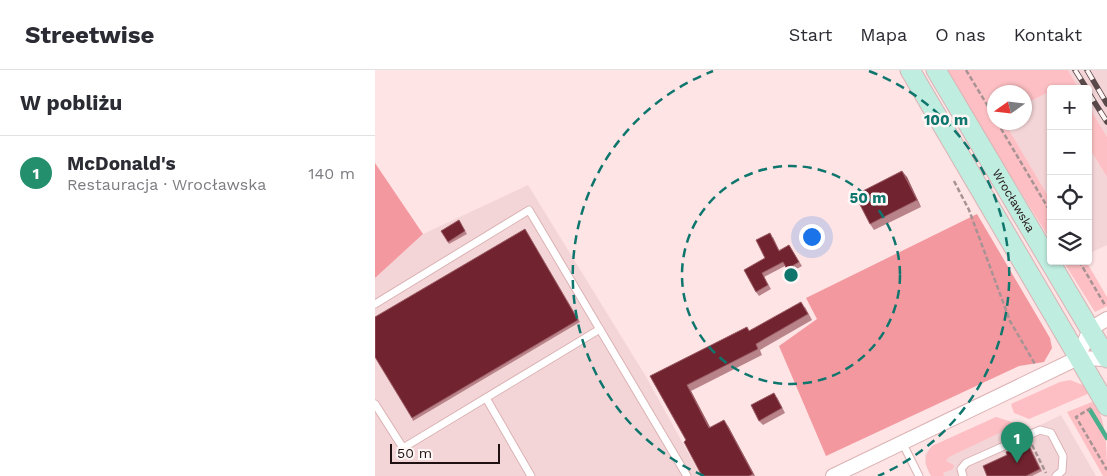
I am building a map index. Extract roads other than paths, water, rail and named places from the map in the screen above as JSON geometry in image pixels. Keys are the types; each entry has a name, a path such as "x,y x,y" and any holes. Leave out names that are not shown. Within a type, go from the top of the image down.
{"main road":[{"name":"Wrocławska","path":"910,70 1105,404"},
{"name":"Wrocławska","path":"936,70 1107,359"}],"street":[{"path":"1078,358 1090,329 1107,319"},
{"name":"Wrocławska","path":"833,476 903,444 1078,358 1107,359"}],"lane":[{"path":"375,304 529,210 687,476"},
{"path":"375,404 403,448 600,329"},
{"path":"486,398 531,476"},
{"path":"963,476 961,469 966,463 1027,434 1040,430 1051,433 1063,456 1064,473 1055,476"},
{"path":"903,444 919,476"}],"waterway":[{"path":"1090,410 1107,438"}],"railway":[{"path":"1075,70 1084,85"},
{"path":"1087,70 1107,104"},
{"path":"1092,98 1107,122"}],"place":[{"name":"McDonald's","path":"1017,463"}]}
